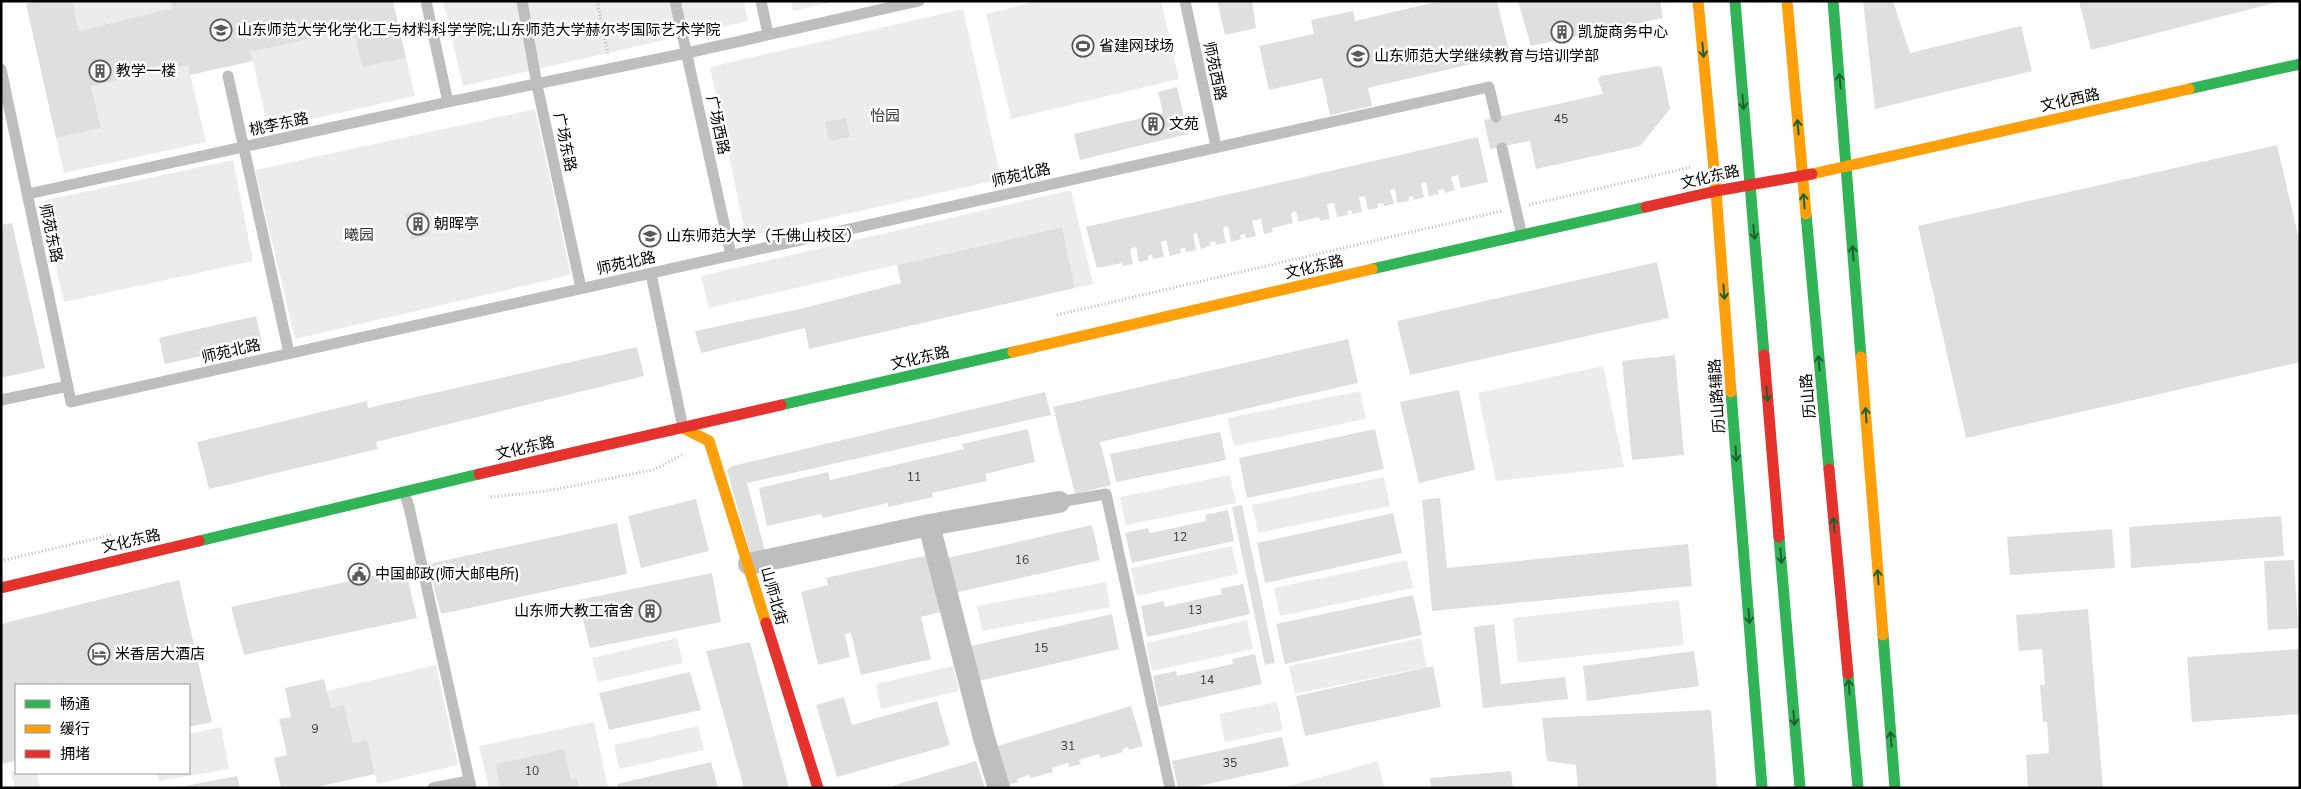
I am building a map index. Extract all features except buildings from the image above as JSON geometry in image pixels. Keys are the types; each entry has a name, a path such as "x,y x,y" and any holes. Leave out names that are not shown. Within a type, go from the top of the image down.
{"main road":[{"name":"历山路辅路","path":"1698,1 1716,191 1762,788"},
{"path":"1735,1 1800,788"},
{"name":"历山路","path":"1787,1 1858,788"},
{"path":"1833,1 1895,788"},
{"name":"文化西路","path":"1847,164 2300,64"},
{"name":"文化东路","path":"1,588 404,492 1716,191 1802,176 1847,164"},
{"name":"山师北街","path":"683,428 709,441 818,788"}],"street":[{"path":"749,564 930,525 1059,502"},
{"path":"930,525 984,738 999,788"}],"lane":[{"path":"426,1 448,102"},
{"name":"广场东路","path":"522,1 537,85 581,288"},
{"name":"广场西路","path":"675,1 731,255"},
{"path":"762,1 768,34"},
{"name":"桃李东路","path":"28,194 448,102 687,53 919,1"},
{"name":"师苑西路","path":"1185,1 1216,146"},
{"name":"师苑东路","path":"1,69 71,402"},
{"path":"228,76 290,354"},
{"name":"师苑北路","path":"71,402 651,274 1216,146 1489,87 1496,117"},
{"path":"1502,148 1522,236"},
{"path":"651,274 683,428"},
{"path":"1,400 68,386"},
{"path":"404,492 409,507 470,784 433,788"},
{"path":"1059,502 1106,494 1170,788"}],"path":[{"path":"597,1 610,69"}],"green space":[{"path":"72,1 171,1 173,8 79,31"},
{"path":"443,1 744,1 748,21 463,86"},
{"path":"791,1 837,1 793,11"},
{"name":"省建网球场","path":"1038,1 1161,1 1179,79 1011,119 986,14"},
{"name":"怡园","path":"963,9 1001,179 746,237 710,67"},
{"path":"353,29 362,67 406,58 415,96 268,129 251,52"},
{"path":"188,65 206,142 64,173 56,138 101,128 91,86"},
{"name":"曦园","path":"535,109 571,275 295,339 255,170"},
{"path":"233,160 253,261 64,302 41,201"},
{"path":"1071,190 1093,284 1075,288 1061,227 709,308 701,276"},
{"path":"1603,366 1624,467 1496,481 1478,393"},
{"path":"1360,391 1366,419 1234,446 1228,418"},
{"path":"1230,475 1236,503 1126,525 1120,497"},
{"path":"1384,477 1390,506 1258,533 1252,505"},
{"path":"1232,546 1238,574 1137,596 1131,568"},
{"path":"1407,560 1413,588 1280,616 1274,588"},
{"path":"1106,582 1110,607 982,631 977,606"},
{"path":"1679,600 1684,645 1518,663 1513,618"},
{"path":"1247,620 1253,649 1152,671 1146,643"},
{"path":"677,638 683,663 598,682 592,658"},
{"path":"1421,638 1427,667 1295,694 1289,666"},
{"path":"436,665 458,765 377,784 367,739 353,743 344,706 331,708 327,691"},
{"path":"953,666 959,691 881,709 876,684"},
{"path":"1277,702 1283,730 1225,742 1219,714"},
{"path":"594,722 608,788 579,788 577,778 571,779 564,749 495,764 500,788 489,788 479,746"},
{"path":"698,726 704,750 619,769 614,745"},
{"path":"221,727 229,769 159,781 157,774 190,774 190,734"},
{"path":"1378,761 1384,788 1282,788"},
{"path":"15,771 15,774 37,774 40,788 15,788 11,772"}],"traffic: fast":[{"path":"1735,1 1764,355"},
{"path":"1833,1 1861,357"},
{"path":"2189,89 2300,64"},
{"path":"1372,269 1646,207"},
{"path":"1806,214 1829,469"},
{"path":"781,405 1013,352"},
{"path":"1731,392 1762,788"},
{"path":"199,541 479,474"},
{"path":"1779,537 1800,788"},
{"path":"1883,635 1895,788"},
{"path":"1848,674 1858,788"}],"traffic: slow":[{"path":"1698,1 1716,191 1731,392"},
{"path":"1787,1 1806,214"},
{"path":"1812,174 2189,89"},
{"path":"1013,352 1372,269"},
{"path":"1861,357 1883,635"},
{"path":"683,428 709,441 766,623"}],"traffic: jam":[{"path":"1646,207 1716,191 1812,174"},
{"path":"1764,355 1779,537"},
{"path":"479,474 781,405"},
{"path":"1829,469 1848,674"},
{"path":"1,588 199,541"},
{"path":"766,623 818,788"}],"place":[{"name":"山东师范大学化学化工与材料科学学院;山东师范大学赫尔岑国际艺术学院","path":"221,30"},
{"name":"凯旋商务中心","path":"1562,32"},
{"name":"省建网球场","path":"1083,46"},
{"name":"山东师范大学继续教育与培训学部","path":"1358,56"},
{"name":"教学一楼","path":"100,71"},
{"name":"文苑","path":"1153,124"},
{"name":"朝晖亭","path":"418,224"},
{"name":"山东师范大学（千佛山校区）","path":"650,236"},
{"name":"中国邮政(师大邮电所)","path":"359,574"},
{"name":"山东师大教工宿舍","path":"650,611"},
{"name":"米香居大酒店","path":"99,654"}]}
